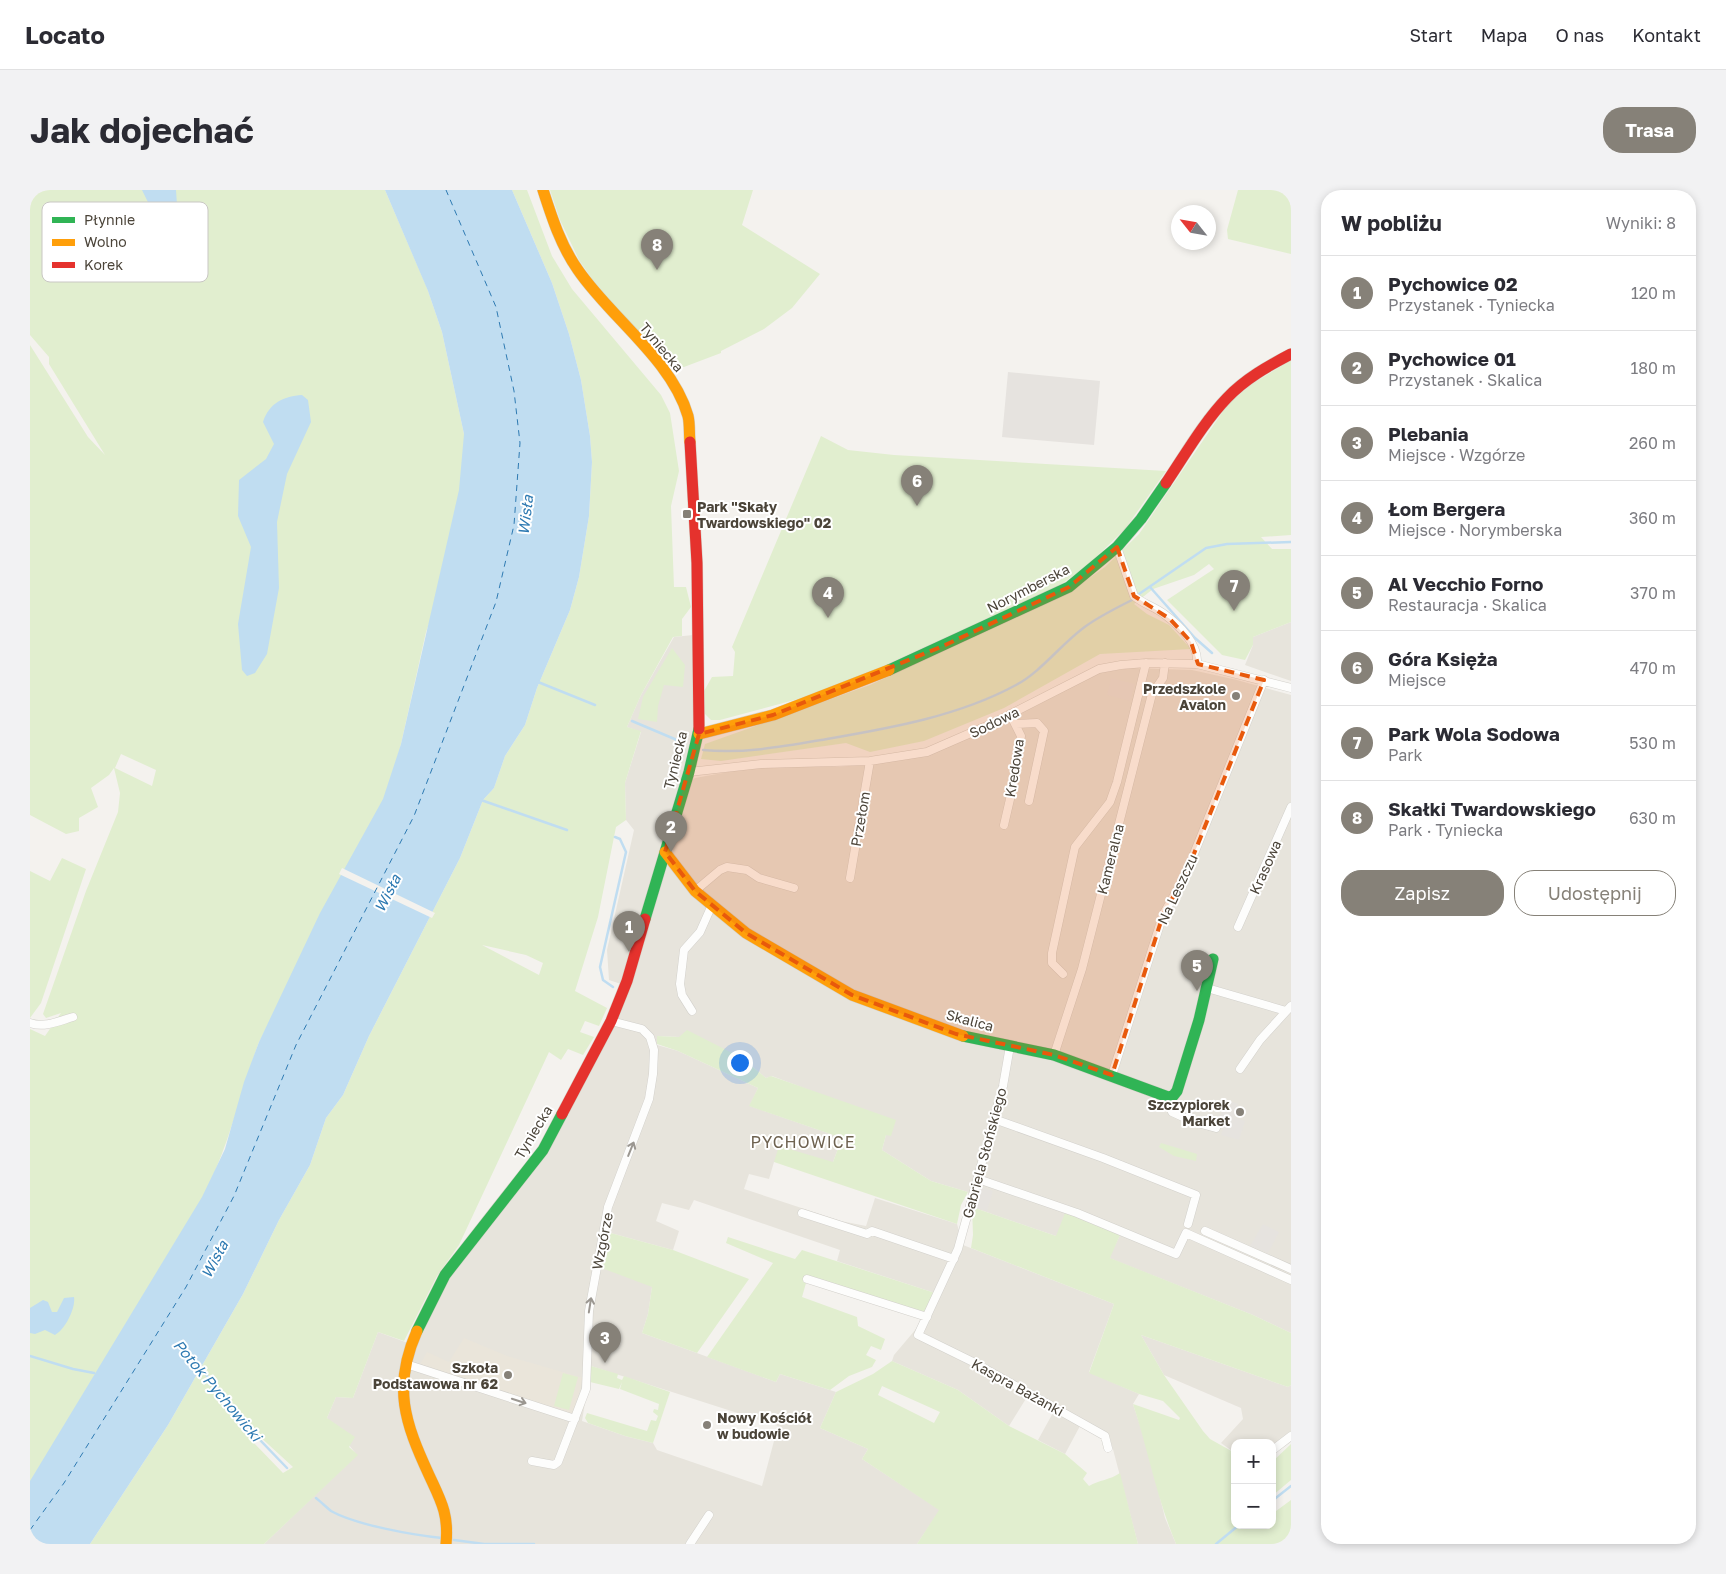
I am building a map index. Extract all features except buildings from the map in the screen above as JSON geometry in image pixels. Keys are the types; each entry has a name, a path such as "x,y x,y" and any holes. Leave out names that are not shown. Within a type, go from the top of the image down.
{"street":[{"name":"Tyniecka","path":"446,1544 448,1525 446,1511 415,1444 407,1422 402,1396 406,1364 414,1337 445,1275 543,1150 611,1021 627,981 699,734 697,563 691,440 687,411 674,385 578,270 562,241 543,190"},
{"name":"Norymberska","path":"699,734 773,715 869,679 1069,587 1116,547 1155,501 1212,416 1228,397 1258,372 1291,354"},
{"path":"1116,547 1134,596 1164,614 1191,642 1197,651 1196,664"},
{"path":"1063,974 1052,963 1052,954 1075,847 1110,802 1117,782 1146,663"},
{"name":"Sodowa","path":"689,772 761,764 870,761 927,752 1010,714 1099,669 1146,663 1196,664 1291,688"},
{"name":"Kameralna","path":"1054,1055 1082,969 1152,694 1162,678 1165,663"},
{"name":"Na Leszczu","path":"1112,1075 1163,915 1185,876 1264,680"},
{"name":"Kredowa","path":"1004,825 1014,782 1021,736 1010,714"},
{"path":"1016,724 1037,724 1044,731 1029,801"},
{"name":"Przełom","path":"850,878 870,761"},
{"name":"Krasowa","path":"1238,927 1291,807"},
{"name":"Skalica","path":"665,852 695,891 746,933 852,995 956,1034 1054,1055 1168,1097"},
{"path":"695,891 720,870 727,867 747,870 759,878 794,888"},
{"path":"692,1011 682,995 680,984 684,950 700,932 712,905"},
{"path":"1213,959 1208,988 1177,1091 1173,1096 1168,1097 1172,1112 1194,1122 1216,1128"},
{"path":"1208,988 1288,1009 1260,1040 1240,1069"},
{"path":"30,1023 39,1026 73,1017"},
{"name":"Wzgórze","path":"532,1461 554,1465 558,1462 582,1406 588,1367 589,1311 608,1207 649,1099 654,1050 650,1037 642,1029 611,1021"},
{"name":"Gabriela Słońskiego","path":"918,1335 954,1259 994,1119 1010,1046"},
{"path":"994,1119 1103,1158 1196,1195 1188,1224"},
{"path":"978,1179 1077,1214 1176,1254 1186,1233 1291,1280"},
{"path":"802,1213 867,1234 872,1231 954,1259"},
{"path":"1205,1231 1291,1268"},
{"path":"807,1279 927,1317"},
{"name":"Kaspra Bażanki","path":"918,1335 973,1362 1105,1436 1108,1448"},
{"path":"406,1364 575,1419"},
{"path":"1276,1447 1291,1436"},
{"path":"690,1544 710,1516"}],"highlighted area":[{"path":"1117,547 1134,596 1170,619 1191,642 1198,664 1264,680 1185,876 1163,915 1112,1075 1054,1055 956,1034 852,995 746,933 695,891 665,852 699,734 773,715 943,646 1069,587"}],"shaded area":[{"path":"1008,372 1100,381 1094,445 1002,437"},
{"path":"1291,622 1291,681 1245,665 1253,645 1253,637"},
{"path":"693,635 693,736 677,799 621,984 609,980 607,950 634,830 626,820 625,783 641,732 627,727 641,695 674,637"},
{"path":"1132,668 1192,670 1291,695 1291,1333 1253,1315 1109,1258 1120,1235 1056,1236 972,1207 968,1192 931,1181 882,1150 886,1135 828,1097 772,1076 766,1078 742,1058 680,1037 658,1036 657,1045 678,1051 758,1088 750,1106 842,1138 833,1162 774,1162 769,1179 749,1174 744,1189 841,1221 866,1226 875,1198 957,1224 963,1245 1114,1304 1089,1372 1139,1394 1133,1404 1149,1453 1165,1518 1176,1544 1138,1544 1110,1438 1101,1437 1080,1426 1065,1454 1038,1440 1054,1411 1027,1397 1009,1426 958,1390 892,1361 894,1355 916,1329 935,1293 837,1261 840,1250 694,1200 689,1210 662,1203 656,1221 679,1231 673,1250 607,1232 652,1287 648,1314 642,1333 776,1382 780,1374 836,1392 820,1428 868,1449 862,1459 940,1510 917,1544 451,1544 453,1531 410,1420 407,1395 411,1363 420,1334 434,1302 454,1269 536,1166 559,1131 620,1011 691,781 695,778 756,767 840,767 927,756 1022,712 1098,673","holes":["591,1366 778,1426 762,1486 657,1450 653,1443 625,1436 582,1421"]},
{"path":"1111,678 1135,684 1130,701 1107,695"},
{"path":"1227,1100 1238,1104 1234,1117 1245,1121 1239,1140 1221,1135 1223,1129 1220,1117"},
{"path":"981,1187 993,1191 987,1211 974,1207"},
{"path":"1263,1224 1279,1232 1268,1253 1250,1246"},
{"path":"378,1332 408,1343 399,1408 445,1520 443,1544 264,1544 357,1455 327,1418 336,1397 353,1398"},
{"path":"1141,1335 1288,1387 1291,1385 1291,1438 1276,1448 1276,1439 1231,1439 1231,1450 1221,1443 1243,1419 1241,1408 1164,1375"},
{"name":"Szkoła Podstawowa nr 62","path":"464,1338 507,1356 583,1378 573,1415 419,1366 427,1352 449,1362"}],"green space":[{"path":"30,190 385,190 427,288 442,332 464,434 471,509 426,632 401,744 388,792 259,1042 229,1135 207,1189 163,1263 151,1288 30,1483 30,1029 45,1036 61,1013 46,1018 43,1014 86,891 118,812 120,793 114,768 109,775 91,788 98,807 79,818 79,831 66,834 30,815 30,345 88,437 105,455 49,364 49,357 30,335","holes":["121,754 156,770 152,786 115,768"]},
{"path":"512,190 527,190 552,256 572,289 661,395 670,413 679,471 671,506 674,587 686,587 691,607 682,619 682,636 673,637 641,695 627,727 641,731 625,783 626,820 616,827 598,917 575,991 607,1008 599,1026 585,1021 580,1032 594,1037 583,1055 568,1049 561,1060 549,1052 459,1245 437,1276 404,1341 378,1332 353,1398 336,1397 327,1418 355,1437 349,1447 358,1455 264,1544 90,1544 168,1425 243,1294 279,1220 310,1165 326,1118 343,1095 369,1036 460,858 483,800 494,788 505,756 525,725 537,688 570,610 579,577 589,516 592,462 581,380 569,334 552,283","holes":["482,945 526,955 543,963 539,975","257,1434 293,1467 283,1473 252,1441"]},
{"path":"550,190 753,190 742,225 820,274 792,308 764,329 721,351 721,353 684,367 668,365 655,353 592,279 579,260 560,220"},
{"path":"1238,190 1287,190 1291,193 1291,254 1228,239 1227,230"},
{"path":"1291,360 1291,535 1261,537 1272,549 1291,549 1291,622 1253,637 1253,645 1245,660 1222,655 1167,600 1214,569 1209,564 1194,575 1153,589 1134,604 1147,614 1169,625 1191,649 1100,654 1004,708 924,741 870,752 846,743 721,761 701,759 705,744 870,685 1065,595 1105,567 1139,534 1228,404 1252,384"},
{"path":"821,436 848,450 894,455 1166,471 1125,529 1086,567 1057,587 870,672 798,699 720,720 711,720 705,714 704,691 712,677 733,676 735,652 732,647"},
{"path":"672,648 685,665 683,687 664,685 658,706 657,722 638,719 643,697"},
{"path":"62,858 86,869 41,1003 30,1018 30,871 50,881"},
{"path":"687,1030 742,1058 766,1078 771,1076 896,1120 891,1136 886,1135 882,1150 931,1181 968,1192 961,1205 957,1224 774,1162 779,1146 833,1162 842,1138 749,1106 758,1088 678,1051 657,1044 657,1036 679,1037"},
{"path":"1161,1143 1197,1154 1196,1161 1174,1156 1159,1147"},
{"path":"972,1207 1056,1236 1065,1213 1120,1235 1110,1258 1253,1315 1291,1333 1291,1385 1288,1387 1141,1335 1164,1375 1203,1431 1210,1439 1231,1451 1231,1529 1276,1529 1276,1511 1291,1500 1291,1544 1176,1544 1163,1510 1133,1404 1179,1420 1180,1418 1163,1401 1139,1394 1089,1373 1114,1304 971,1248 973,1235"},
{"path":"607,1232 673,1250 749,1279 697,1353 642,1333 648,1314 652,1287 599,1267"},
{"path":"728,1237 795,1259 802,1250 935,1293 924,1313 808,1276 802,1297 857,1317 858,1326 885,1339 881,1350 871,1346 866,1355 876,1360 872,1367 849,1376 830,1390 780,1374 776,1382 707,1357 773,1263 726,1243"},
{"path":"892,1361 958,1390 1009,1426 1065,1454 1087,1473 1083,1479 1089,1486 1120,1473 1138,1544 917,1544 939,1510 862,1459 868,1449 820,1428 836,1392 873,1374","holes":["882,1386 940,1412 934,1423 878,1395"]},
{"path":"591,1366 618,1374 617,1378 622,1380 624,1376 670,1392 653,1443 625,1436 588,1423 585,1418 587,1413 647,1431 651,1420 656,1421 658,1416 653,1412 654,1409 658,1410 659,1404 620,1389 622,1382 619,1389 590,1382"},
{"path":"563,1373 578,1377 569,1410 554,1406"},
{"path":"1291,1444 1291,1480 1276,1493 1276,1484 1276,1458"}],"water":[{"path":"142,190 176,190 177,202 148,202"},
{"name":"Wisła","path":"385,190 512,190 552,283 569,334 581,380 592,462 589,516 579,577 570,610 537,688 525,725 505,756 494,788 483,800 460,858 369,1036 343,1095 326,1118 310,1165 279,1220 243,1294 168,1425 90,1544 30,1544 30,1481 202,1197 225,1149 244,1082 259,1042 320,913 383,799 401,744 459,490 464,434 442,332 428,291"},
{"path":"302,395 308,400 311,422 287,474 277,522 279,588 267,654 255,673 247,676 242,670 238,624 251,547 238,516 239,480 266,459 274,444 263,422 269,410 283,399"},
{"path":"74,1297 72,1313 59,1332 55,1335 45,1330 35,1334 30,1333 30,1308 43,1300 48,1302 52,1312 57,1312 64,1298"}],"pier":[{"path":"342,868 435,913 432,918 339,874"}],"waterway":[{"path":"1139,594 1206,548 1227,544 1291,542"},
{"path":"1150,587 1195,638 1212,653"},
{"path":"703,750 765,749 851,735 924,720 971,705 1016,685 1034,673 1086,626 1102,615 1132,600"},
{"path":"538,682 595,705"},
{"path":"632,721 684,743"},
{"path":"481,800 567,830"},
{"path":"613,987 603,980 600,967 626,852 620,839 615,837"},
{"path":"30,1356 73,1369 94,1373"},
{"name":"Potok Pychowicki","path":"199,1365 235,1414 287,1468"},
{"path":"1276,1498 1291,1486"},
{"name":"Potok Pychowicki","path":"316,1498 331,1511 355,1521 401,1532 442,1538"},
{"path":"1216,1544 1234,1529"},
{"name":"Potok Pychowicki","path":"454,1540 484,1544 534,1544"}],"ferry route":[{"path":"30,1530 64,1483 186,1287 234,1196 296,1045 414,816 496,602 514,525 520,443 514,391 496,307 446,190"}],"traffic: fast":[{"path":"889,670 1069,587 1117,547 1141,519 1166,483"},
{"path":"645,919 689,772 699,729"},
{"path":"963,1036 1054,1055 1168,1097 1173,1096 1177,1091 1199,1020 1213,959"},
{"path":"417,1331 445,1275 543,1150 562,1114"}],"traffic: slow":[{"path":"543,190 562,242 578,270 606,305 669,376 688,416 690,442"},
{"path":"699,734 773,715 889,670"},
{"path":"665,852 695,891 746,933 852,995 963,1036"},
{"path":"417,1331 409,1351 405,1370 403,1387 405,1404 413,1438 443,1508 447,1533 446,1544"}],"traffic: jam":[{"path":"1166,483 1202,428 1227,398 1249,379 1291,354"},
{"path":"690,442 697,563 699,729"},
{"path":"562,1114 611,1021 627,981 645,919"}],"place":[{"name":"Skałki Twardowskiego","path":"657,270"},
{"name":"Góra Księża","path":"917,506"},
{"name":"Park \"Skały Twardowskiego\" 02","path":"687,514"},
{"name":"Park Wola Sodowa","path":"1234,611"},
{"name":"Łom Bergera","path":"828,618"},
{"name":"Przedszkole Avalon","path":"1236,696"},
{"name":"Pychowice 01","path":"671,852"},
{"name":"Pychowice 02","path":"629,952"},
{"name":"Al Vecchio Forno","path":"1197,991"},
{"name":"Szczypiorek Market","path":"1240,1112"},
{"name":"Plebania","path":"605,1363"},
{"name":"Szkoła Podstawowa nr 62","path":"508,1375"},
{"name":"Nowy Kościół w budowie","path":"707,1425"}],"district":[{"name":"PYCHOWICE","path":"803,1142"}]}
